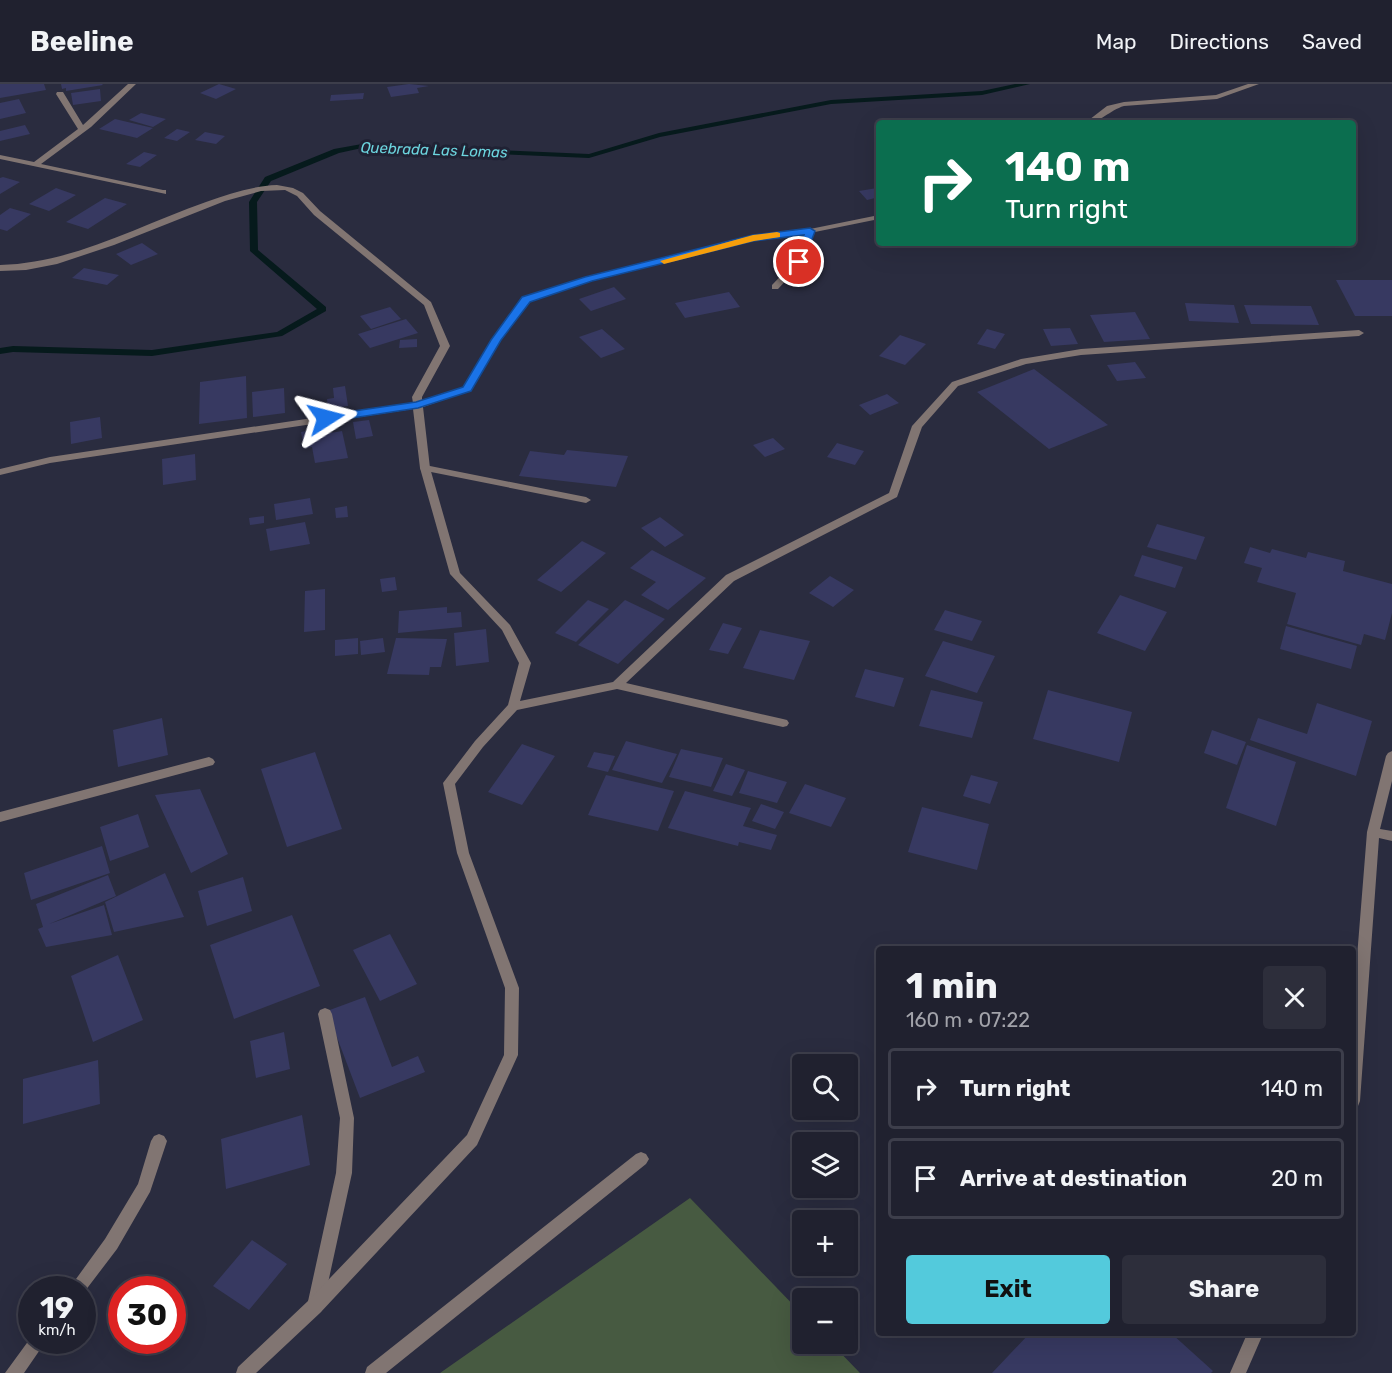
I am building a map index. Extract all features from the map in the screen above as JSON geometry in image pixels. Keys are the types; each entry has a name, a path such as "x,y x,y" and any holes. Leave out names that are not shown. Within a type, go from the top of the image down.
{"street":[{"path":"37,164 82,130 132,84"},
{"path":"1093,120 1110,108 1124,104 1217,97 1255,84"},
{"path":"60,94 82,130"},
{"path":"0,157 163,192"},
{"path":"0,268 22,269 68,259 186,210 252,190 286,188 302,195 317,213 428,304 445,346 417,397 425,468 455,574 506,628 525,663 513,707 479,744 449,783 463,853 512,988 511,1055 472,1140 315,1307 244,1373"},
{"path":"0,472 50,460 418,405 468,389 496,340 526,299 589,279 753,238 810,231 876,218"},
{"path":"775,286 799,262 810,231"},
{"path":"617,685 730,578 893,495 917,426 955,384 1024,361 1081,352 1359,333"},
{"path":"425,468 586,500"},
{"path":"513,707 617,685 783,723"},
{"path":"1356,1061 1373,832 1392,756"},
{"path":"0,817 209,762"},
{"path":"1373,832 1392,836"},
{"path":"315,1307 344,1173 347,1118 324,1014"},
{"path":"87,1276 111,1244 145,1187 159,1141"},
{"path":"373,1373 640,1159"},
{"path":"1238,1373 1254,1336"},
{"path":"13,1373 28,1354"}],"green space":[{"path":"690,1198 792,1304 792,1354 842,1354 860,1373 440,1373"}],"building":[{"path":"0,84 44,84 46,90 0,98"},
{"path":"61,84 103,85 66,91 66,88 62,89"},
{"path":"219,84 236,89 216,99 200,93"},
{"path":"409,84 429,86 417,88 419,93 391,97 387,87"},
{"path":"100,89 101,101 73,105 71,93"},
{"path":"364,93 363,99 330,101 331,95"},
{"path":"19,99 26,113 0,119 0,103"},
{"path":"141,113 166,119 153,127 129,120"},
{"path":"115,119 153,128 137,138 99,129"},
{"path":"25,125 30,134 0,141 0,131"},
{"path":"177,129 190,132 177,141 164,138"},
{"path":"205,132 225,136 216,144 195,140"},
{"path":"144,152 157,155 140,167 126,164"},
{"path":"0,178 20,182 0,194"},
{"path":"56,188 76,195 49,211 29,204"},
{"path":"876,188 876,198 867,200 859,191"},
{"path":"105,198 127,204 88,229 66,222"},
{"path":"10,208 31,214 7,231 0,229 0,215"},
{"path":"142,243 158,254 131,265 116,254"},
{"path":"84,268 119,275 107,285 72,278"},
{"path":"1336,280 1392,280 1392,316 1355,316"},
{"path":"614,287 626,299 591,311 579,299"},
{"path":"729,292 740,307 685,318 675,303"},
{"path":"1185,303 1234,305 1239,323 1189,321"},
{"path":"1244,305 1311,306 1319,325 1251,324"},
{"path":"390,307 401,319 371,329 360,316"},
{"path":"1135,312 1150,339 1104,342 1090,315"},
{"path":"406,319 418,333 370,348 358,334"},
{"path":"1070,328 1078,344 1051,346 1043,329"},
{"path":"602,329 625,349 601,358 579,337"},
{"path":"987,329 1005,334 995,349 977,344"},
{"path":"900,335 926,344 905,365 879,356"},
{"path":"417,339 417,347 399,348 400,340"},
{"path":"1135,362 1146,378 1117,381 1107,365"},
{"path":"1034,369 1108,425 1049,449 977,392"},
{"path":"246,376 247,418 199,424 200,382"},
{"path":"345,386 348,406 328,409 327,399 334,398 333,388"},
{"path":"284,388 285,413 253,417 252,392"},
{"path":"887,394 899,403 870,415 859,405"},
{"path":"100,417 102,438 71,444 70,422"},
{"path":"369,420 373,436 356,439 353,422"},
{"path":"323,428 324,434 342,431 348,458 315,463 312,447 304,448 301,432"},
{"path":"773,438 785,449 765,457 753,445"},
{"path":"837,443 864,451 855,465 827,457"},
{"path":"567,450 628,456 616,487 519,476 530,451 564,455"},
{"path":"195,454 196,480 163,485 162,459"},
{"path":"310,498 313,514 276,520 274,504"},
{"path":"347,506 348,517 336,518 335,508"},
{"path":"264,516 264,523 250,525 249,518"},
{"path":"660,517 684,535 665,547 641,528"},
{"path":"305,522 310,544 270,551 266,529"},
{"path":"1157,524 1205,537 1196,560 1147,547"},
{"path":"582,541 606,553 561,592 537,580"},
{"path":"1250,547 1270,553 1272,549 1306,558 1308,552 1345,561 1343,571 1392,584 1392,613 1385,640 1364,634 1361,645 1287,624 1296,593 1257,582 1262,568 1244,563"},
{"path":"652,550 706,578 668,610 641,595 656,582 630,568"},
{"path":"1142,555 1183,567 1175,588 1134,576"},
{"path":"830,576 854,590 833,607 809,593"},
{"path":"395,577 397,590 382,592 380,579"},
{"path":"325,589 325,630 304,632 305,591"},
{"path":"1120,595 1167,612 1145,651 1097,633"},
{"path":"588,600 609,609 576,642 555,633"},
{"path":"625,600 665,619 618,664 578,645"},
{"path":"447,607 447,613 461,612 462,627 398,633 399,611"},
{"path":"945,610 982,621 972,641 934,630"},
{"path":"723,623 742,628 728,654 709,650"},
{"path":"1286,626 1357,646 1351,669 1280,649"},
{"path":"486,629 489,662 456,666 454,633"},
{"path":"760,630 810,641 794,680 743,668"},
{"path":"358,638 358,654 335,656 335,640"},
{"path":"383,638 385,652 361,655 360,641"},
{"path":"396,638 447,639 441,667 430,667 429,675 387,674"},
{"path":"943,641 995,656 977,693 925,676"},
{"path":"865,669 904,678 894,707 855,697"},
{"path":"931,690 983,702 972,738 919,726"},
{"path":"1048,690 1132,712 1119,762 1033,739"},
{"path":"1317,703 1372,721 1356,776 1250,740 1258,718 1307,734"},
{"path":"162,718 168,755 118,767 113,730"},
{"path":"1212,730 1246,742 1237,765 1204,753"},
{"path":"626,741 677,754 662,783 612,770"},
{"path":"522,744 555,756 522,805 488,792"},
{"path":"1247,745 1296,762 1276,826 1226,808"},
{"path":"681,749 723,758 711,787 669,777"},
{"path":"315,752 342,829 287,847 261,769"},
{"path":"594,752 615,756 608,772 587,767"},
{"path":"726,764 745,770 732,796 713,791"},
{"path":"748,771 787,782 777,803 739,793"},
{"path":"606,775 674,791 658,831 588,815"},
{"path":"971,775 998,782 990,804 963,796"},
{"path":"805,784 846,798 831,827 789,813"},
{"path":"200,789 228,854 191,873 155,795"},
{"path":"685,791 751,808 743,826 777,835 771,850 739,842 738,846 668,828"},
{"path":"761,804 784,812 775,829 752,821"},
{"path":"922,807 989,824 977,870 908,852"},
{"path":"138,814 149,847 110,861 100,827"},
{"path":"102,846 110,873 31,900 24,873"},
{"path":"165,873 184,917 114,932 105,902"},
{"path":"108,875 116,896 49,924 104,905 112,935 46,947 38,929 43,927 36,904"},
{"path":"243,877 252,911 207,926 198,891"},
{"path":"292,915 320,986 234,1019 210,945"},
{"path":"390,934 417,984 380,1001 353,950"},
{"path":"118,955 143,1020 93,1042 71,976"},
{"path":"365,997 392,1067 418,1056 425,1072 360,1098 327,1011"},
{"path":"284,1032 290,1069 256,1078 250,1041"},
{"path":"98,1060 100,1104 23,1124 23,1079"},
{"path":"302,1115 310,1165 226,1189 221,1139"},
{"path":"252,1240 287,1264 249,1310 213,1286"},
{"path":"1027,1336 1174,1336 1213,1371 1211,1373 992,1373"}],"waterway":[{"name":"Quebrada Las Lomas","path":"0,351 13,349 152,353 279,334 323,309 254,251 253,202 268,179 337,151 362,146 589,156 659,135 831,102 982,93 1026,84"}],"slow traffic":[{"path":"664,261 753,238 777,235"}],"route":[{"path":"326,418 418,405 468,389 496,340 526,299 589,279 753,238 810,231 799,262"}]}
